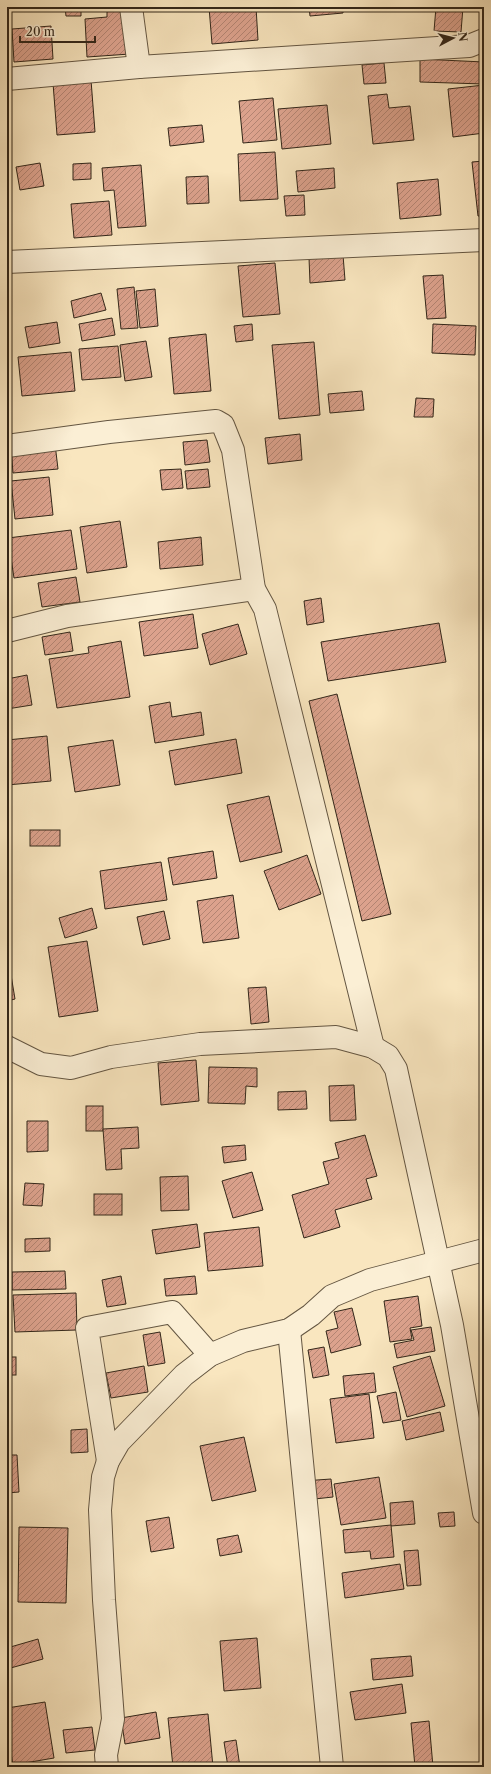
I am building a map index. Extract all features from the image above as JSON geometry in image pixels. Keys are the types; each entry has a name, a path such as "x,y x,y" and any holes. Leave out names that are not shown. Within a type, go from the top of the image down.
{"street":[{"path":"131,7 139,67"},
{"path":"7,79 139,67 469,46 484,40"},
{"path":"7,262 484,240"},
{"path":"7,446 109,432 216,421 223,425 232,450 254,589 265,609 373,1047"},
{"path":"7,631 67,616 254,589"},
{"path":"7,1047 41,1064 71,1068 111,1057 200,1044 336,1037 373,1047 388,1056 396,1069 437,1263 452,1325 484,1513"},
{"path":"107,1767 106,1754 113,1719 104,1600 100,1510 103,1477 108,1461 119,1442 184,1375 210,1355 243,1341 289,1330 332,1296 370,1280 484,1250"},
{"path":"108,1461 86,1328 172,1312 210,1355"},
{"path":"289,1330 332,1767"}],"building":[{"path":"65,7 81,7 81,16 66,16"},
{"path":"107,7 127,7 130,54 87,57 85,19 107,17"},
{"path":"209,7 256,7 258,40 212,44"},
{"path":"309,7 343,7 343,13 310,16"},
{"path":"436,7 463,7 461,32 434,31"},
{"path":"51,26 53,59 14,62 12,29"},
{"path":"420,59 484,62 484,84 420,82"},
{"path":"384,63 386,83 364,84 362,65"},
{"path":"91,80 95,132 57,135 53,83"},
{"path":"484,85 484,133 453,137 448,89"},
{"path":"387,94 389,108 410,106 414,140 373,144 368,96"},
{"path":"273,98 277,140 243,143 239,101"},
{"path":"327,105 331,144 282,149 278,109"},
{"path":"202,125 204,142 170,146 168,128"},
{"path":"275,152 278,199 240,201 238,154"},
{"path":"484,161 484,216 478,216 472,162"},
{"path":"40,163 44,186 20,190 16,167"},
{"path":"91,163 91,179 73,180 73,164"},
{"path":"141,165 146,226 118,228 114,190 104,191 102,168"},
{"path":"334,168 335,188 298,192 296,171"},
{"path":"208,176 209,203 187,204 186,177"},
{"path":"438,179 441,215 400,219 397,183"},
{"path":"304,195 305,215 286,216 284,196"},
{"path":"109,201 112,235 74,238 71,204"},
{"path":"343,255 345,280 310,283 309,258"},
{"path":"275,263 280,314 243,317 238,266"},
{"path":"443,275 446,318 427,319 423,276"},
{"path":"134,287 138,328 121,329 117,289"},
{"path":"155,289 158,326 140,328 136,291"},
{"path":"101,293 106,310 74,318 71,301"},
{"path":"112,318 115,335 82,341 79,324"},
{"path":"57,322 60,343 29,348 25,327"},
{"path":"252,324 253,340 236,342 234,326"},
{"path":"433,324 476,326 475,355 432,353"},
{"path":"206,334 211,391 174,394 169,338"},
{"path":"146,341 152,377 125,381 120,345"},
{"path":"314,342 320,415 279,419 272,345"},
{"path":"118,346 121,377 82,380 79,349"},
{"path":"71,352 75,391 22,396 18,357"},
{"path":"362,391 364,410 330,413 328,394"},
{"path":"416,398 434,399 433,417 414,417"},
{"path":"484,405 484,433 482,433"},
{"path":"300,434 302,460 268,464 265,438"},
{"path":"207,440 210,462 185,465 183,442"},
{"path":"55,444 58,469 13,473 11,448"},
{"path":"181,469 183,488 162,490 160,470"},
{"path":"208,469 210,487 187,489 185,471"},
{"path":"49,477 53,515 15,519 11,481"},
{"path":"120,521 127,567 87,573 80,527"},
{"path":"71,530 77,569 14,578 8,538"},
{"path":"201,537 203,565 160,569 158,542"},
{"path":"76,577 80,602 42,607 38,583"},
{"path":"321,598 324,622 307,625 304,601"},
{"path":"193,614 198,648 144,656 139,622"},
{"path":"439,623 446,662 328,681 321,642"},
{"path":"238,624 247,654 210,665 202,634"},
{"path":"70,632 73,651 45,655 42,637"},
{"path":"121,641 130,697 57,708 49,659 89,653 88,647"},
{"path":"27,675 32,705 7,709 7,679"},
{"path":"337,694 391,914 362,921 309,701"},
{"path":"170,702 172,717 201,712 204,735 155,743 149,706"},
{"path":"47,736 51,781 7,785 7,740"},
{"path":"236,739 242,773 175,785 169,751"},
{"path":"113,740 120,785 75,792 68,747"},
{"path":"269,796 282,852 240,862 227,805"},
{"path":"30,830 60,830 60,846 30,846"},
{"path":"213,851 217,878 173,885 168,858"},
{"path":"307,855 321,894 279,910 264,871"},
{"path":"161,862 167,900 105,909 100,871"},
{"path":"7,870 11,897 7,898"},
{"path":"233,895 239,938 203,943 197,901"},
{"path":"92,908 97,928 65,938 59,918"},
{"path":"164,911 170,939 143,945 137,917"},
{"path":"87,941 98,1011 59,1017 48,947"},
{"path":"7,963 9,963 15,999 7,1001"},
{"path":"266,987 269,1022 251,1024 248,988"},
{"path":"196,1060 199,1101 161,1105 158,1063"},
{"path":"209,1067 257,1068 257,1087 246,1086 245,1104 208,1103"},
{"path":"354,1085 356,1120 330,1121 329,1086"},
{"path":"306,1091 307,1109 278,1110 278,1092"},
{"path":"86,1106 103,1106 103,1131 86,1131"},
{"path":"27,1121 48,1121 48,1151 27,1152"},
{"path":"138,1127 139,1148 121,1149 122,1169 106,1170 103,1129"},
{"path":"365,1135 377,1176 366,1179 372,1199 335,1210 340,1227 304,1238 292,1195 329,1184 323,1162 339,1158 335,1143"},
{"path":"245,1145 246,1160 224,1163 222,1147"},
{"path":"252,1172 263,1210 233,1218 222,1181"},
{"path":"188,1176 189,1210 161,1211 160,1177"},
{"path":"25,1183 44,1184 42,1206 23,1205"},
{"path":"94,1194 122,1194 122,1215 94,1215"},
{"path":"197,1224 200,1247 156,1254 152,1230"},
{"path":"259,1227 263,1266 208,1271 204,1233"},
{"path":"50,1238 50,1251 25,1252 25,1239"},
{"path":"65,1271 66,1289 12,1290 12,1272"},
{"path":"121,1276 126,1304 107,1307 102,1280"},
{"path":"195,1276 197,1294 166,1296 164,1279"},
{"path":"76,1293 77,1330 15,1332 13,1295"},
{"path":"418,1296 422,1326 410,1328 412,1339 390,1342 384,1301"},
{"path":"352,1308 361,1345 331,1353 326,1331 338,1328 334,1312"},
{"path":"431,1327 435,1351 397,1358 394,1344 414,1340 411,1330"},
{"path":"160,1332 165,1363 148,1366 143,1335"},
{"path":"324,1347 329,1375 313,1378 308,1350"},
{"path":"430,1356 445,1406 407,1417 393,1367"},
{"path":"7,1357 16,1357 16,1375 7,1375"},
{"path":"144,1366 148,1392 111,1398 106,1373"},
{"path":"374,1373 376,1392 345,1396 343,1376"},
{"path":"396,1392 401,1420 383,1423 377,1396"},
{"path":"369,1394 374,1438 336,1443 330,1399"},
{"path":"440,1412 444,1431 406,1440 402,1421"},
{"path":"87,1429 88,1452 71,1453 71,1430"},
{"path":"244,1437 256,1491 212,1501 200,1446"},
{"path":"7,1455 17,1455 19,1492 7,1493"},
{"path":"379,1477 386,1518 341,1525 334,1484"},
{"path":"331,1479 333,1497 305,1500 303,1481"},
{"path":"413,1501 415,1524 391,1526 390,1503"},
{"path":"454,1512 455,1526 440,1527 438,1513"},
{"path":"169,1517 174,1548 151,1552 146,1521"},
{"path":"391,1525 394,1557 371,1559 370,1551 345,1553 343,1530"},
{"path":"19,1527 68,1528 66,1603 18,1602"},
{"path":"238,1535 242,1552 220,1556 217,1539"},
{"path":"418,1550 421,1585 407,1586 404,1551"},
{"path":"400,1564 404,1589 345,1598 342,1573"},
{"path":"257,1638 261,1688 224,1691 220,1641"},
{"path":"38,1639 43,1659 7,1669 7,1648"},
{"path":"411,1656 413,1676 373,1680 371,1659"},
{"path":"402,1684 406,1713 355,1720 350,1692"},
{"path":"45,1702 54,1758 13,1765 7,1731 7,1708"},
{"path":"156,1712 160,1738 125,1744 121,1718"},
{"path":"208,1714 213,1767 173,1767 168,1718"},
{"path":"429,1721 433,1767 415,1767 411,1723"},
{"path":"92,1727 95,1750 66,1753 63,1730"},
{"path":"236,1740 240,1767 228,1767 224,1742"}]}
